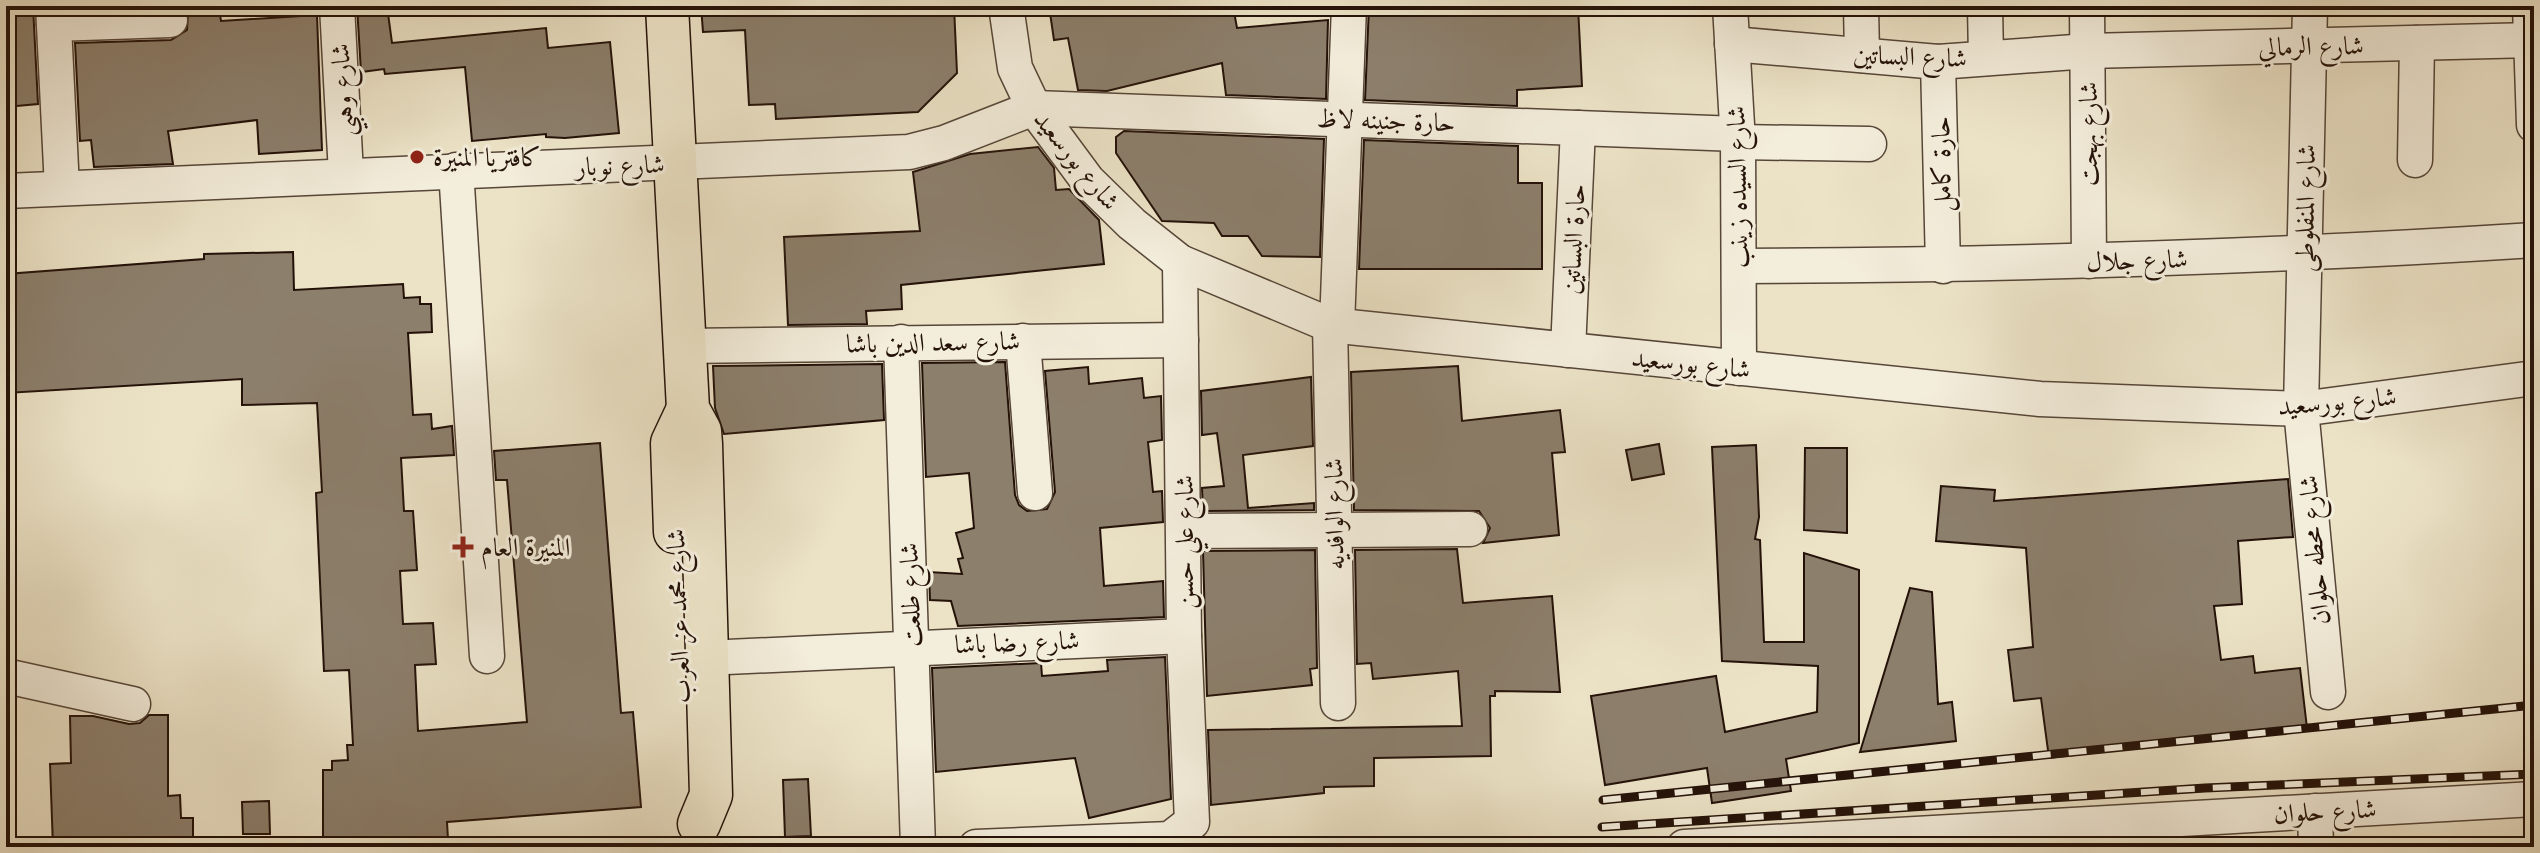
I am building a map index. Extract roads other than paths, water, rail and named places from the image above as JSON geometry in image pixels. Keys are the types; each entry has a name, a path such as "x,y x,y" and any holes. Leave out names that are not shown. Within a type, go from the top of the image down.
{"main road":[{"name":"شارع محمد عز العرب","path":"667,6 688,409 700,431 701,444 711,795 699,835"},
{"name":"شارع محمد عز العرب","path":"688,409 675,431 671,455 686,795 699,835"}],"street":[{"name":"شارع وهبي","path":"337,6 346,174"},
{"name":"شارع بورسعيد","path":"1006,6 1015,68 1034,108 1088,181 1132,224 1180,262 1333,325 2040,399 2301,409 2534,378"},
{"name":"شارع الوافديه","path":"1338,703 1333,325 1349,6"},
{"name":"شارع السيده زينب","path":"1730,6 1738,138 1739,368"},
{"path":"1861,6 1862,55"},
{"path":"1985,6 1986,58"},
{"name":"شارع بهجت","path":"2087,6 2089,261"},
{"name":"شارع المنفلوطى","path":"2301,409 2310,6"},
{"path":"2530,6 2534,125"},
{"path":"62,188 53,15 170,20"},
{"name":"شارع الرمالي","path":"2088,51 2533,40"},
{"path":"2415,160 2417,43"},
{"name":"شارع البساتين","path":"1732,44 1938,62 2088,51"},
{"name":"حارة كامل","path":"1938,62 1943,266"},
{"name":"شارع نوبار","path":"6,191 909,152 944,143 1034,108"},
{"name":"حارة جنينه لاظ","path":"1034,108 1578,128 1869,144"},
{"name":"حارة البساتين","path":"1568,350 1578,128"},
{"path":"456,170 487,656"},
{"name":"شارع جلال","path":"1739,266 1943,266 2304,255 2534,240"},
{"name":"شارع علي حسن","path":"976,847 1170,839 1179,836 1192,822 1184,636 1180,262"},
{"name":"شارع سعد الدين باشا","path":"684,346 1181,340"},
{"path":"1023,341 1035,493"},
{"name":"شارع طلعت","path":"901,342 918,847"},
{"name":"شارع محطه حلوان","path":"2301,409 2328,692"},
{"path":"1185,531 1470,529"},
{"name":"شارع رضا باشا","path":"706,658 912,646 1184,636"},
{"path":"6,676 133,704"},
{"name":"شارع حلوان","path":"1684,847 2133,834 2315,811 2534,799"},
{"path":"2315,811 2316,847"}],"railway":[{"path":"1603,800 2534,705"},
{"path":"1602,827 2205,788 2534,774"}],"place":[{"name":"كافتريا المنيرة","path":"417,157"},
{"name":"المنيرة العام","path":"463,547"}]}
